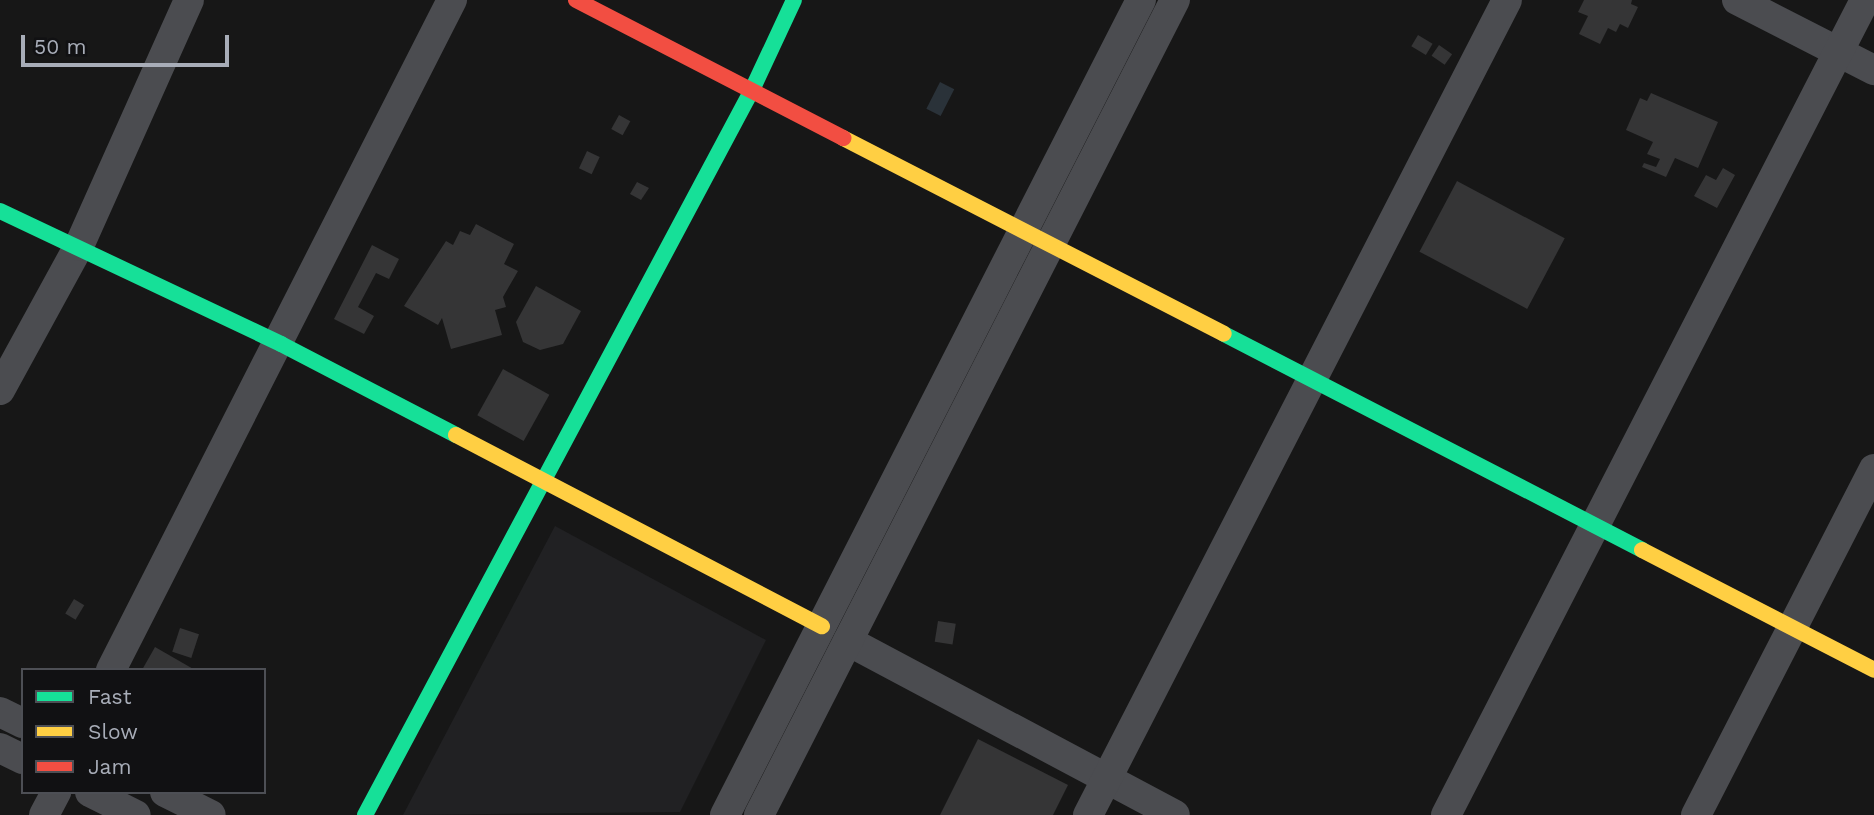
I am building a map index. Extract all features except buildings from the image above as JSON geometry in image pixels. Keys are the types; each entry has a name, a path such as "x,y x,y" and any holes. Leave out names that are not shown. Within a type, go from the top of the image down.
{"street":[{"path":"0,390 79,246 189,0"},
{"path":"112,668 281,344 452,0"},
{"path":"576,0 1597,524 1874,670"},
{"path":"365,815 752,90 794,0"},
{"path":"725,815 1141,0"},
{"path":"759,815 1175,0"},
{"path":"1088,815 1507,0"},
{"path":"1737,0 1874,70"},
{"path":"1446,815 1865,0"},
{"path":"0,211 79,246 281,344 821,626"},
{"path":"1696,815 1874,469"},
{"path":"848,641 1175,815"},
{"path":"0,712 21,722"},
{"path":"0,748 21,758"},
{"path":"44,815 55,794"},
{"path":"94,794 136,815"},
{"path":"168,794 211,815"}],"shaded area":[{"path":"940,82 954,89 941,116 926,109"},
{"path":"555,526 766,640 680,812 403,815"}],"traffic: fast":[{"path":"365,815 752,90 794,0"},
{"path":"0,211 281,344 456,435"},
{"path":"1224,334 1642,550"}],"traffic: slow":[{"path":"843,138 1224,334"},
{"path":"456,435 822,626"},
{"path":"1642,550 1874,670"}],"traffic: jam":[{"path":"576,0 843,138"}]}
